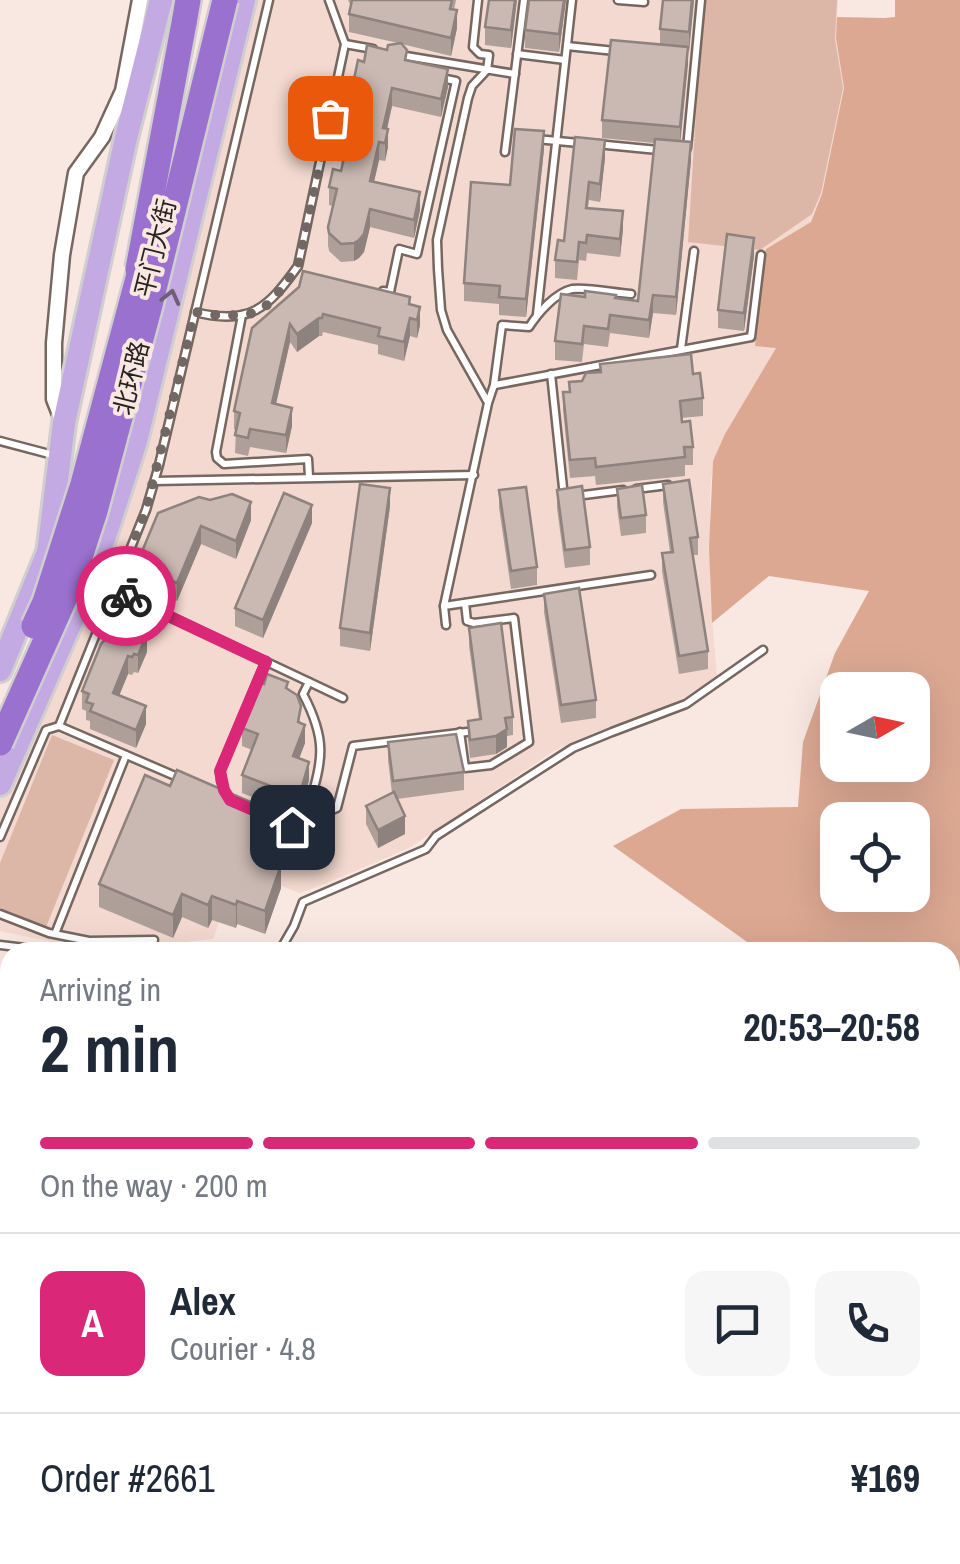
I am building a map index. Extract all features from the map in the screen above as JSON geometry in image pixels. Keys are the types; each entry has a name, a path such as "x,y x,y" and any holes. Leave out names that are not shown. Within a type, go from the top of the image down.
{"highway":[{"path":"132,305 188,0"},
{"name":"北环路","path":"0,706 50,585 82,484 132,305 207,0"},
{"name":"北环路","path":"0,743 70,584 95,511 225,0"}],"main road":[{"path":"90,578 47,558 59,457 116,183 161,0"},
{"name":"平门大街","path":"0,670 47,558 86,431 196,0"},
{"name":"平门大街","path":"0,784 90,578 136,441 244,0"}],"street":[{"path":"64,424 54,399 54,343 62,255 76,173 102,137 123,91 140,0"}],"lane":[{"path":"59,726 146,510 269,0"},
{"path":"195,312 242,316 264,308 298,266 345,44 330,0"},
{"path":"478,0 472,48 489,55 487,70 472,86 468,98 438,240 441,310 447,330 488,403"},
{"path":"505,152 524,0"},
{"path":"536,316 572,0"},
{"path":"618,0 644,2"},
{"path":"686,152 701,0"},
{"path":"345,44 379,50"},
{"path":"567,46 622,52"},
{"path":"396,54 515,74"},
{"path":"517,54 566,60"},
{"path":"678,58 696,60"},
{"path":"371,288 390,292 399,250 417,254 456,81 428,75 430,61"},
{"path":"215,119 240,124"},
{"path":"507,136 668,151"},
{"path":"681,350 694,252"},
{"path":"494,385 752,337 762,255"},
{"path":"294,271 313,275"},
{"path":"446,625 444,606 494,385 502,325 529,327 560,294 573,289 631,294"},
{"path":"242,316 218,458 224,464 308,459 309,477"},
{"path":"551,374 564,498 679,484"},
{"path":"0,442 59,457"},
{"path":"154,481 474,475"},
{"path":"444,606 650,575"},
{"path":"90,578 343,698"},
{"path":"261,813 292,827 337,808 354,746 463,732 465,768 491,766 530,742 514,618 474,624 467,621 465,603"},
{"path":"285,942 304,902 426,849 436,836 573,748 686,704 763,650"},
{"path":"212,792 230,800 220,771 266,662"},
{"path":"309,682 303,694 318,726 322,762 309,806"},
{"path":"0,838 46,730 59,726 195,785"},
{"path":"54,934 126,755"},
{"path":"0,914 54,934 88,941 154,940"}],"shaded area":[{"path":"250,0 838,0 836,38 844,88 822,194 811,222 766,249 755,345 776,347 713,461 710,595 717,677 667,708 554,751 409,848 327,883 300,893 238,869 213,939 52,942 0,931 0,799"},
{"path":"703,0 837,0 835,39 843,88 821,193 812,214 760,250 688,242"},
{"path":"895,0 960,0 960,942 747,942 613,846 681,809 798,807 803,742 820,695 820,782 930,782 930,672 828,672 869,591 769,576 712,623 709,548 713,461 776,348 755,346 766,249 811,222 822,194 844,88 836,38 837,17 895,17"},
{"path":"52,735 114,760 46,927 0,908 0,863"}],"building":[{"path":"352,0 452,0 450,9 457,10 451,38 349,14"},
{"path":"489,0 515,0 511,30 485,27"},
{"path":"529,0 564,0 559,34 525,30"},
{"path":"663,0 692,0 689,32 660,29"},
{"path":"611,40 688,47 680,127 602,120"},
{"path":"401,43 407,50 405,60 448,69 441,99 392,88 383,128 388,129 385,143 379,142 370,181 420,192 414,220 370,209 364,234 354,243 341,244 329,233 337,189 329,187 333,169 341,171 361,81 354,79 358,60 364,62 367,45 387,50 388,45"},
{"path":"515,129 544,131 526,299 499,297 500,286 464,283 471,182 510,185"},
{"path":"575,137 605,140 600,184 589,182 586,208 623,211 620,239 587,235 586,243 579,242 577,262 555,260 558,240 564,241"},
{"path":"655,139 691,142 676,297 653,295 649,320 610,315 608,329 584,326 582,344 555,341 561,294 585,297 585,291 638,301"},
{"path":"727,234 754,238 744,313 718,310"},
{"path":"303,271 410,297 409,304 420,307 417,320 410,318 404,342 378,336 380,328 323,314 297,334 290,324 272,403 292,408 286,435 250,429 248,438 235,435 240,413 234,411 252,328 299,287"},
{"path":"691,354 693,374 700,373 703,398 680,401 682,422 690,421 693,447 684,447 685,457 596,467 595,458 570,460 563,392 570,392 569,382 582,381 586,373 601,372 600,364"},
{"path":"689,480 698,537 690,538 708,651 679,656 662,553 673,552 663,484"},
{"path":"360,484 390,488 370,633 340,628"},
{"path":"642,485 646,515 621,518 617,489"},
{"path":"582,486 590,547 565,550 557,490"},
{"path":"526,487 537,567 511,571 499,490"},
{"path":"284,493 312,505 263,620 235,608"},
{"path":"232,494 251,502 236,541 201,526 177,583 136,566 158,513 199,497 210,500"},
{"path":"579,588 596,700 561,705 544,594"},
{"path":"501,623 513,717 505,718 507,729 496,736 470,740 468,721 481,719 469,628"},
{"path":"127,626 147,634 138,655 128,656 113,693 146,706 136,730 90,711 93,704 86,702 89,694 82,691 101,644 113,631"},
{"path":"267,674 288,682 286,688 297,695 301,706 298,722 305,725 293,756 309,762 299,797 242,775 258,734 242,728 259,682 264,684"},
{"path":"456,734 464,772 393,781 388,742"},
{"path":"177,770 278,814 260,857 281,865 265,911 212,896 208,905 182,894 173,915 99,884 145,775 170,786"},
{"path":"394,792 405,816 378,830 366,806"}],"way so far":[{"path":"126,596 114,590 146,510 195,312 236,316 264,308 298,266 330,118"}],"route":[{"path":"126,596 266,662 220,771 221,781 230,800 292,827"}]}
